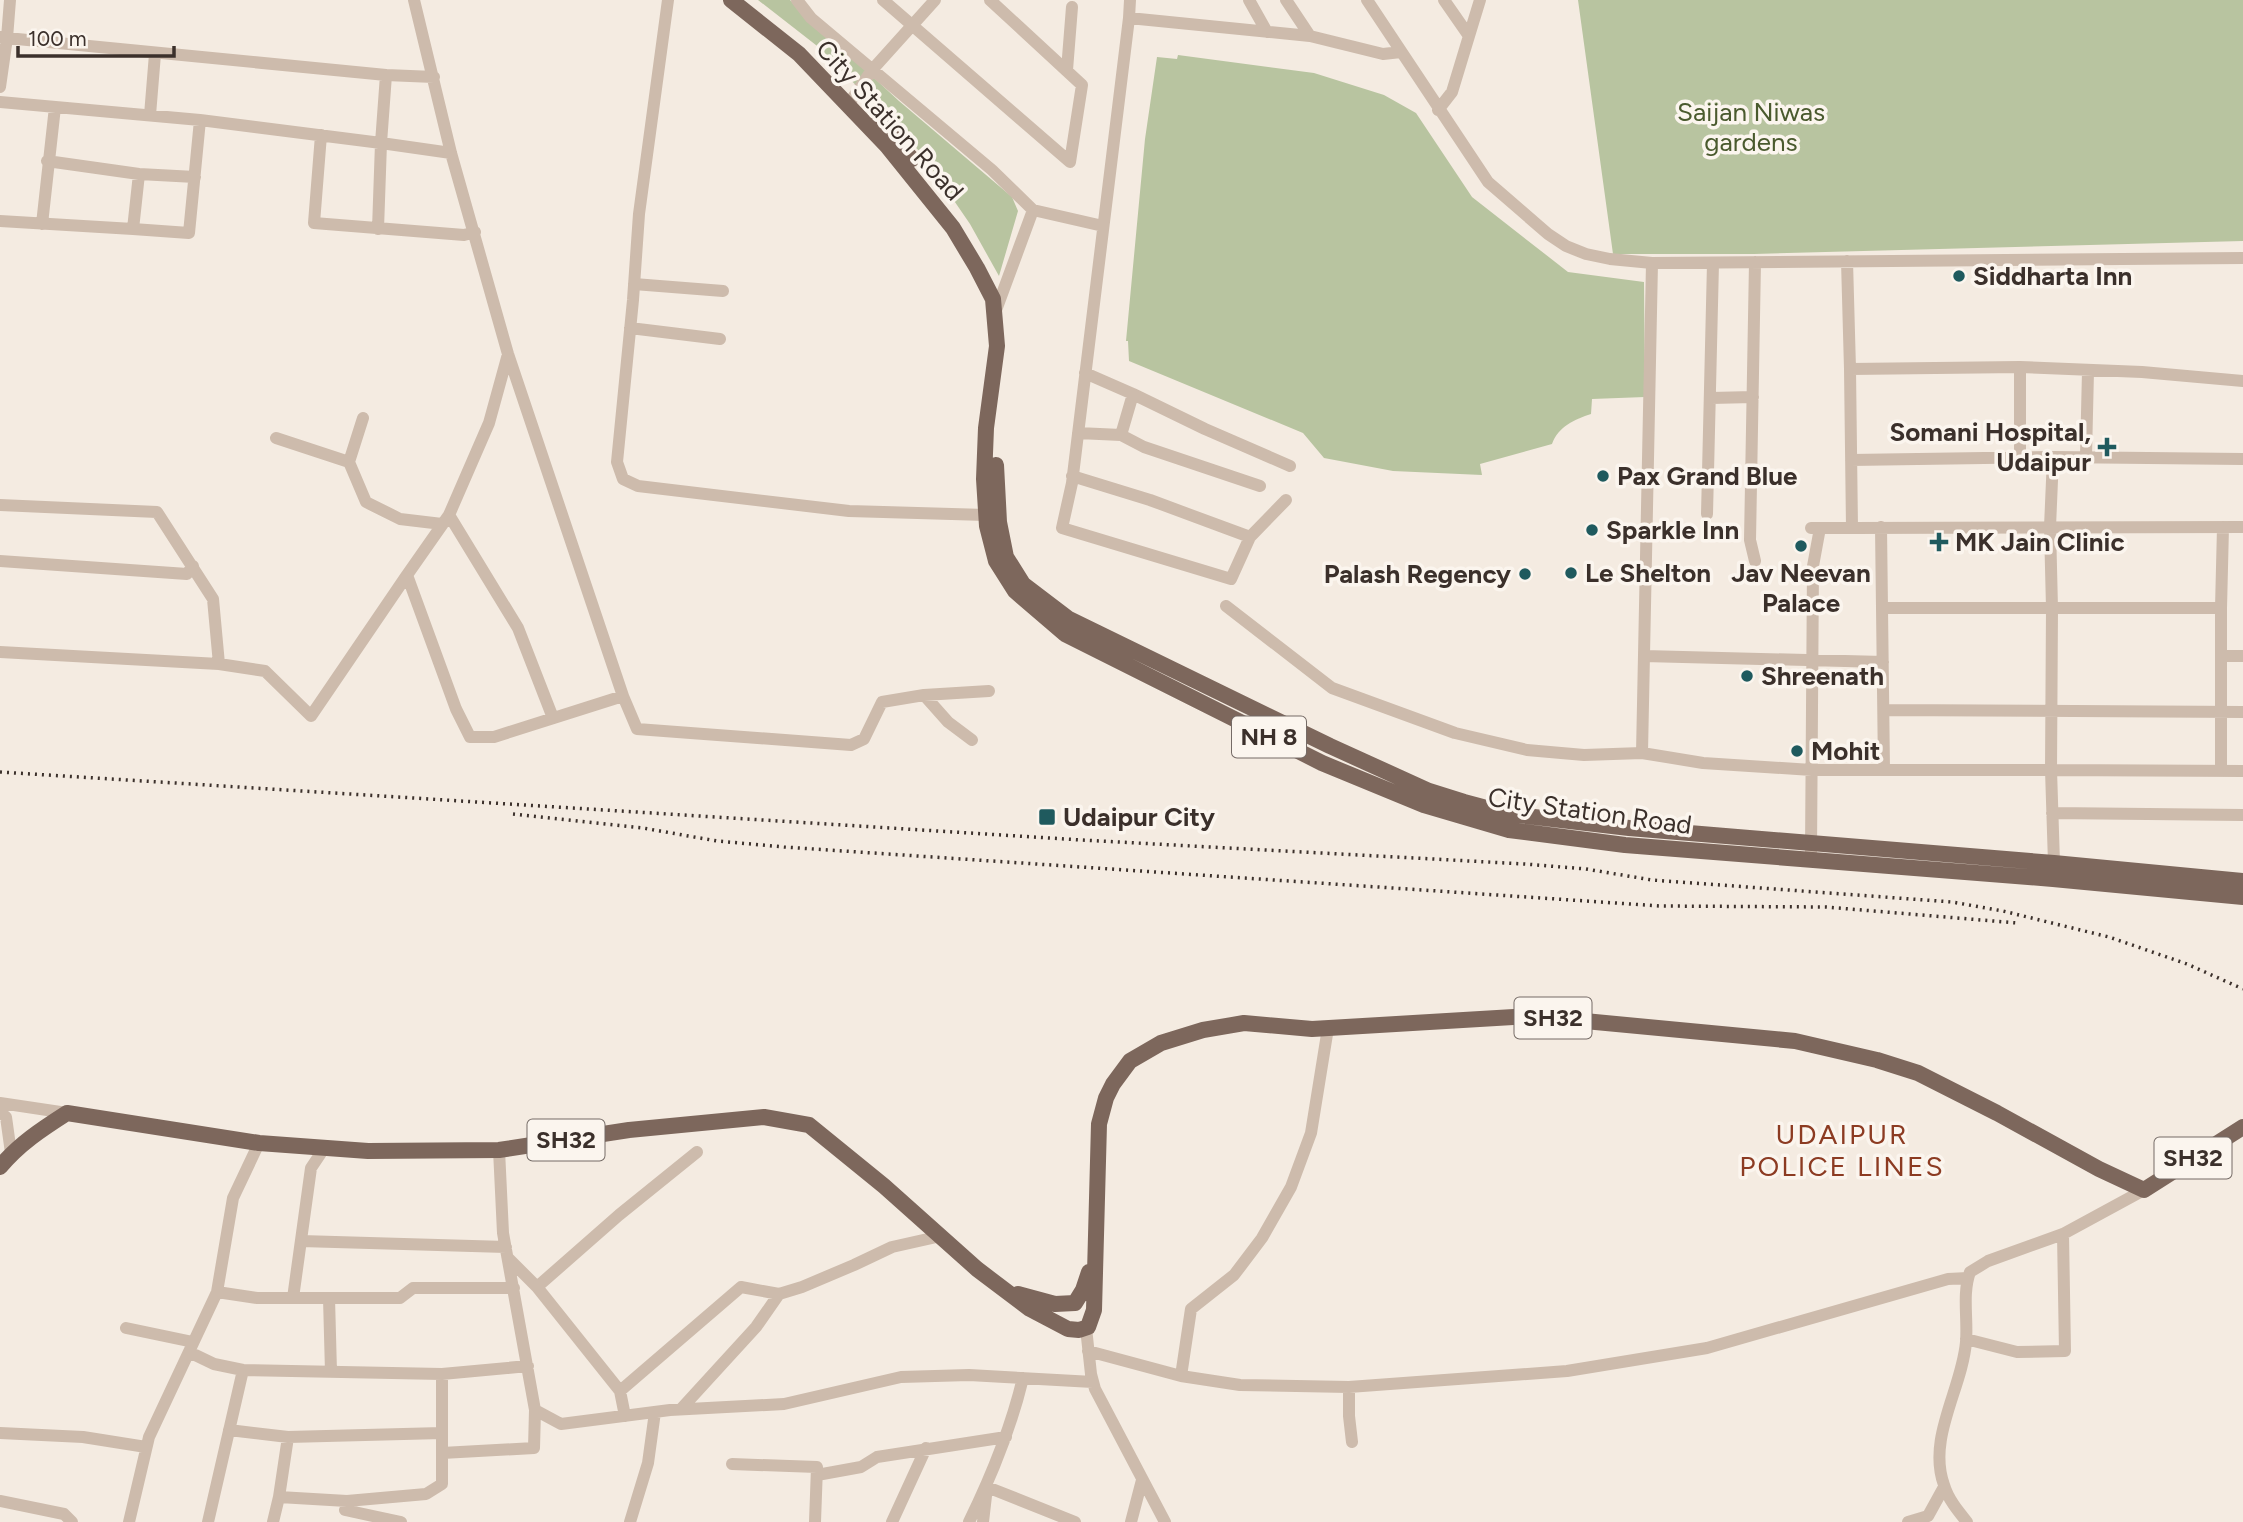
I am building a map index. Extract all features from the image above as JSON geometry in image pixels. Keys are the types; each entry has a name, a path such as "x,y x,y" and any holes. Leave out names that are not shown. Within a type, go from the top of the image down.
{"main road":[{"name":"City Station Road","path":"731,0 799,54 896,138 962,222 987,264 1001,296 1005,342 995,479 1006,557 1023,584 1069,620 1429,791 1509,814 1811,851 2243,897"},
{"name":"City Station Road","path":"749,0 807,46 852,100 954,228 993,299 998,346 986,428 984,479 987,526 996,561 1015,592 1066,634 1286,745 1373,784 1424,805 1509,830 1625,845 2054,863 2243,881"},
{"name":"SH32","path":"67,1113 259,1143 368,1151 499,1150 629,1130 713,1121 764,1118 809,1125 1006,1291 1051,1322 1073,1330 1086,1328 1091,1323 1094,1310 1101,1113 1113,1084 1130,1061 1161,1043 1224,1026 1244,1023 1312,1029 1532,1016 1795,1041 1877,1060 1918,1073 2144,1190 2243,1127"},
{"path":"0,1167 11,1153 33,1135 67,1113"},
{"path":"1086,1328 1077,1326 1069,1312 1085,1285 1096,1245"},
{"path":"1006,1291 1044,1302 1074,1303"}],"street":[{"path":"0,87 3,38 10,0"},
{"path":"414,0 451,153 508,354 623,696 637,729 851,745 864,739 882,702 924,695 989,691"},
{"path":"668,0 639,214 631,328 617,462 623,479 638,486 849,511 986,515"},
{"path":"797,0 810,18 992,170 1033,210 1103,226"},
{"path":"883,0 1070,162 1083,85 990,0"},
{"path":"852,100 872,70 935,0"},
{"path":"1130,0 1078,433 1062,528 1231,579 1250,537 1286,500"},
{"path":"1249,0 1267,32"},
{"path":"1286,0 1310,36"},
{"path":"1367,0 1488,182 1548,234 1566,246 1586,254 1652,263 2243,258"},
{"path":"1444,0 1469,36"},
{"path":"1438,110 1450,96 1480,0"},
{"path":"1066,70 1068,2"},
{"path":"1129,18 1310,36 1383,54 1401,52"},
{"path":"3,38 386,75 434,77"},
{"path":"150,115 155,54"},
{"path":"378,229 386,75"},
{"path":"0,102 201,120 451,153"},
{"path":"41,224 55,107"},
{"path":"0,221 189,233 201,120"},
{"path":"321,135 314,223 464,235 475,232"},
{"path":"47,161 138,174 195,177"},
{"path":"134,229 138,174"},
{"path":"995,313 1033,210"},
{"path":"1847,261 1852,528"},
{"path":"1755,262 1750,540 1755,561"},
{"path":"1642,753 1652,263"},
{"path":"1707,514 1713,263"},
{"path":"634,284 723,291"},
{"path":"631,328 720,339"},
{"path":"0,652 219,664 265,671 311,716 446,519 489,423 508,354"},
{"path":"1850,369 2020,367 2142,372 2243,381"},
{"path":"2020,367 2020,457"},
{"path":"2086,456 2088,371"},
{"path":"1085,373 1290,466"},
{"path":"1121,435 1133,394"},
{"path":"1711,398 1753,397"},
{"path":"363,418 349,462 366,502 400,519 446,519"},
{"path":"1078,433 1121,435 1144,447 1260,486"},
{"path":"276,438 349,462"},
{"path":"1851,460 2086,456 2117,459 2243,459"},
{"path":"2053,457 2050,527 2054,863"},
{"path":"1072,476 1150,500 1250,537"},
{"path":"0,505 157,512 214,598 219,664"},
{"path":"446,519 518,628 553,718"},
{"path":"1881,527 1884,770"},
{"path":"2221,771 2223,527"},
{"path":"1811,851 1815,528 2243,527"},
{"path":"0,561 187,573 192,566"},
{"path":"407,575 456,709 470,737 494,737 623,696"},
{"path":"1226,606 1332,688 1455,733 1539,751 1584,755 1642,753 1703,762 1812,770 2243,771"},
{"path":"1882,608 2221,608"},
{"path":"1643,656 1883,662"},
{"path":"2221,656 2243,656"},
{"path":"924,695 948,722 972,740"},
{"path":"1885,710 2243,712"},
{"path":"2052,813 2243,815"},
{"path":"1181,1376 1191,1309 1234,1275 1262,1238 1291,1187 1311,1133 1328,1028"},
{"path":"0,1103 67,1113"},
{"path":"0,1112 6,1118 11,1153"},
{"path":"129,1522 149,1437 217,1292 233,1198 259,1143"},
{"path":"293,1298 312,1168 325,1147"},
{"path":"442,1453 534,1448 535,1410 507,1253 499,1150"},
{"path":"537,1287 619,1215 697,1152"},
{"path":"1967,1522 1944,1487 1941,1471 1942,1437 1966,1339 1968,1278 1974,1269 1988,1261 2063,1234 2144,1190"},
{"path":"1966,1339 2017,1352 2065,1351 2063,1234"},
{"path":"620,1391 741,1287 779,1294 855,1265 892,1247 941,1236"},
{"path":"301,1241 507,1253 620,1391 625,1416"},
{"path":"1088,1351 1181,1376 1240,1385 1349,1387 1567,1371 1707,1349 1948,1279 1968,1278"},
{"path":"217,1292 257,1298 400,1298 413,1288 514,1288"},
{"path":"681,1409 756,1327 779,1294"},
{"path":"329,1298 331,1372"},
{"path":"126,1328 191,1347 214,1364 243,1370 442,1374 528,1366"},
{"path":"1086,1328 1093,1382 1102,1405 1165,1522"},
{"path":"208,1522 243,1370"},
{"path":"345,1511 426,1494 442,1484 442,1374"},
{"path":"535,1410 561,1424 681,1409 784,1404 901,1377 969,1375 1093,1382"},
{"path":"969,1522 987,1486 1006,1437 1023,1378"},
{"path":"1349,1387 1352,1442"},
{"path":"630,1522 649,1463 655,1412"},
{"path":"229,1430 288,1437 442,1433"},
{"path":"0,1433 83,1437 146,1447"},
{"path":"273,1522 288,1437"},
{"path":"817,1475 861,1467 877,1457 1006,1437"},
{"path":"892,1522 926,1448"},
{"path":"732,1464 817,1467 815,1522"},
{"path":"1131,1522 1142,1480"},
{"path":"983,1522 987,1486"},
{"path":"987,1486 1075,1522"},
{"path":"1908,1522 1928,1516 1944,1487"},
{"path":"279,1497 401,1522"},
{"path":"0,1501 64,1514 72,1522"}],"green space":[{"path":"758,0 790,0 899,101 1012,197 1018,211 999,276 970,224 922,154 821,49"},
{"name":"Saijan Niwas gardens","path":"1578,0 2243,0 2243,241 1754,254 1613,254"},
{"path":"1178,55 1314,73 1384,95 1416,113 1472,197 1568,272 1644,282 1645,397 1592,399 1591,414 1568,424 1558,433 1552,444 1480,464 1482,475 1393,471 1324,458 1303,433 1129,361 1126,341 1145,139 1157,57 1177,59"}],"railway":[{"path":"0,772 1081,840 1525,864 1586,869 1652,880 1952,902 2003,911 2109,937 2187,964 2243,989"},
{"path":"513,814 643,828 717,841 784,847 1660,906 1826,907 2017,923"}],"place":[{"name":"Siddharta Inn","path":"1959,276"},
{"name":"Somani Hospital, Udaipur","path":"2107,447"},
{"name":"Pax Grand Blue","path":"1603,476"},
{"name":"Sparkle Inn","path":"1592,530"},
{"name":"MK Jain Clinic","path":"1939,542"},
{"name":"Jav Neevan Palace","path":"1801,546"},
{"name":"Le Shelton","path":"1571,573"},
{"name":"Palash Regency","path":"1525,574"},
{"name":"Shreenath","path":"1747,676"},
{"name":"Mohit","path":"1797,751"},
{"name":"Udaipur City","path":"1047,817"}],"district":[{"name":"UDAIPUR POLICE LINES","path":"1842,1150"}]}
